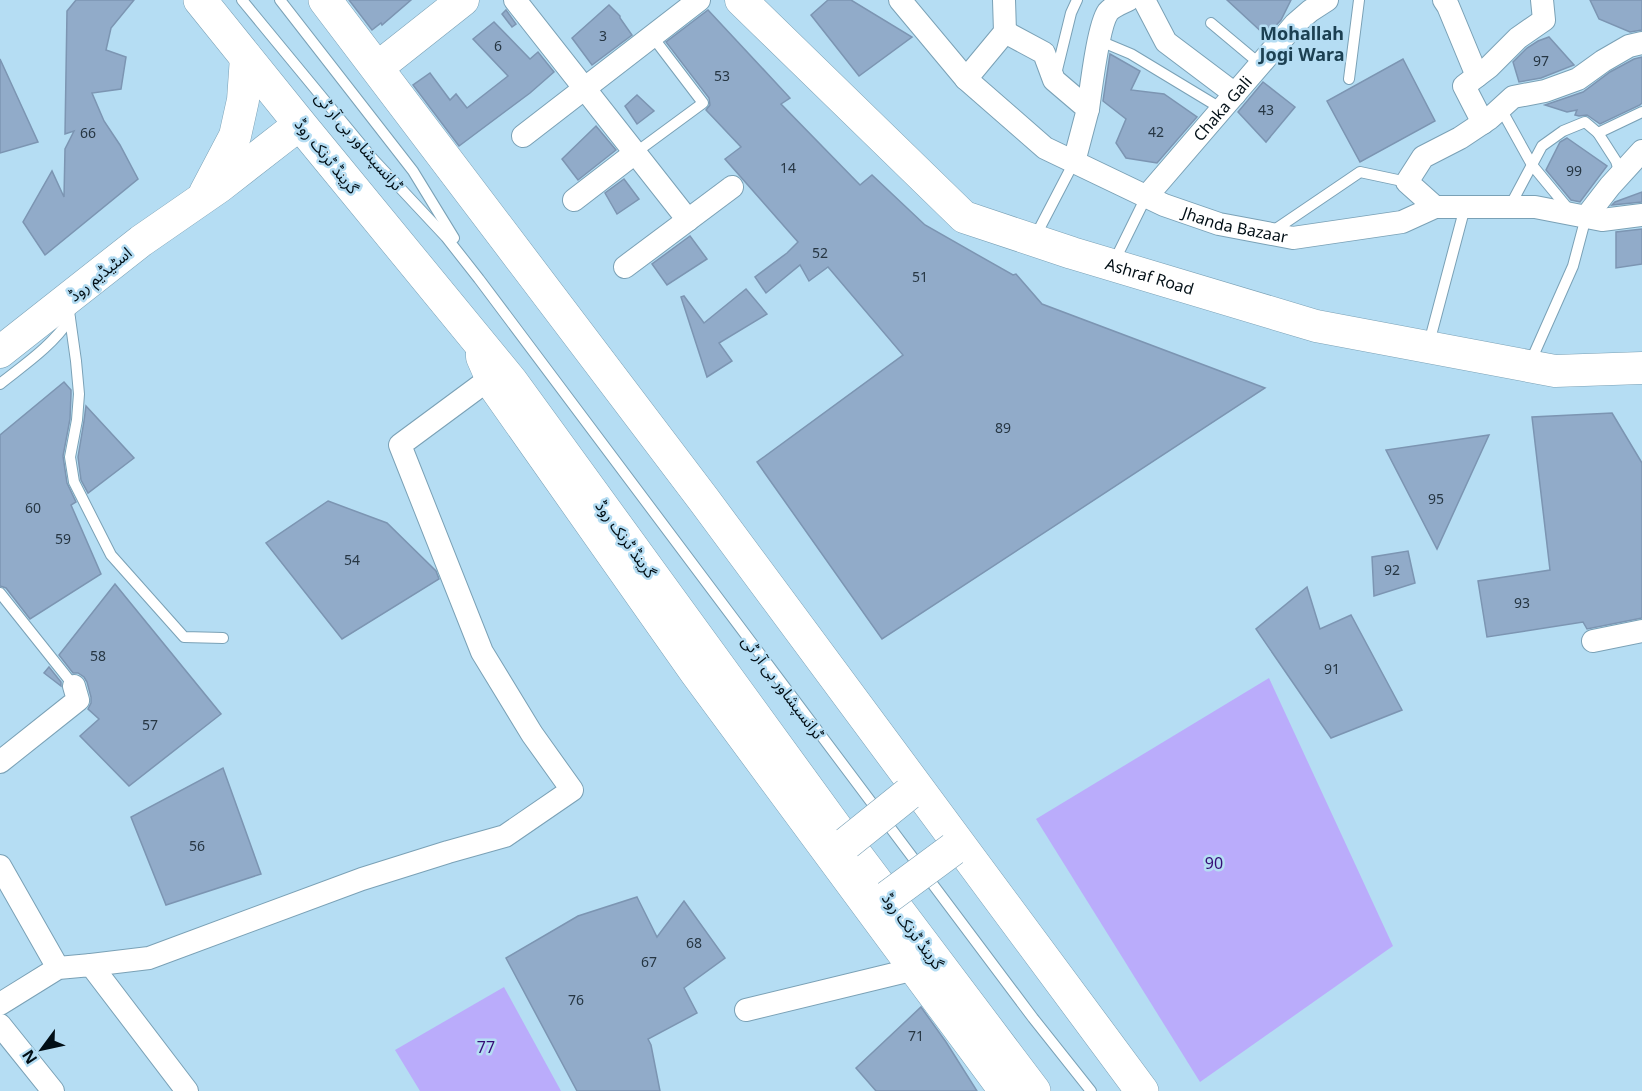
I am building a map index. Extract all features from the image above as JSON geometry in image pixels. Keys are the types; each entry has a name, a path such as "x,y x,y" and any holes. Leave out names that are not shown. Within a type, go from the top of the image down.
{"highway":[{"name":"گرینڈ ٹرنک روڈ","path":"201,0 482,345 502,379 1034,1091"},
{"path":"325,0 704,500 913,790 1142,1091"},
{"path":"847,843 913,790"},
{"path":"888,897 956,846"}],"street":[{"path":"377,68 464,0"},
{"path":"515,0 688,220"},
{"path":"523,136 699,0"},
{"name":"Ashraf Road","path":"741,0 964,217 1316,326 1555,371 1642,368"},
{"name":"Jhanda Bazaar","path":"900,0 966,80 1045,148 1164,205 1219,224 1293,238 1402,222 1435,207 1535,207 1602,220 1642,215"},
{"path":"966,80 1005,32 1004,0"},
{"path":"1074,162 1088,109 1102,30 1108,13 1128,0"},
{"path":"1144,0 1166,42 1228,101"},
{"path":"1444,0 1477,76"},
{"path":"1483,123 1464,86 1489,67 1518,38 1544,20 1542,0"},
{"name":"Chaka Gali","path":"1146,197 1313,4"},
{"path":"1005,32 1044,53 1054,80 1088,109"},
{"path":"1435,207 1407,182 1423,158 1483,123 1513,97 1545,91 1578,79 1629,46 1642,43"},
{"name":"اسٹیڈیم روڈ","path":"202,199 235,136 243,100 246,57"},
{"name":"اسٹیڈیم روڈ","path":"0,352 25,333 68,310 136,239 202,199 300,124"},
{"path":"1579,215 1642,152"},
{"path":"574,200 635,153"},
{"path":"625,267 732,188"},
{"path":"0,1004 58,968 148,958 362,879 505,836 572,790 532,734 482,652 400,445 502,379"},
{"path":"502,379 496,389 696,673 1005,1091"},
{"path":"1593,641 1642,631"},
{"path":"0,762 78,700 74,686"},
{"path":"0,866 58,968"},
{"path":"91,965 188,1091"},
{"path":"746,1010 915,969"},
{"path":"0,1025 53,1091"}],"lane":[{"name":"ٹرانسپشاور بی آر ٹی","path":"242,0 373,159 446,237 479,279 1033,1018 1091,1091"},
{"name":"ٹرانسپشاور بی آر ٹی","path":"280,0 413,171 479,279"},
{"path":"1054,80 1071,13 1077,0"},
{"path":"1349,79 1359,0"},
{"path":"1211,23 1260,64"},
{"path":"635,153 703,103 652,36"},
{"path":"1100,41 1228,101"},
{"path":"1501,109 1532,165 1579,215 1573,266 1528,366"},
{"path":"1598,133 1642,112"},
{"path":"1510,207 1542,146 1563,131 1585,122 1598,133 1616,161 1620,174"},
{"path":"1034,240 1074,162"},
{"path":"1270,234 1360,172 1407,182"},
{"path":"1113,265 1146,197"},
{"path":"1428,347 1465,207"},
{"path":"0,384 61,333 68,310"},
{"path":"68,310 79,394 70,457 74,482 111,555 184,637 223,638"},
{"path":"0,593 74,686"}],"green space":[{"name":"90","path":"1269,678 1393,946 1200,1082 1036,819"},
{"name":"77","path":"504,987 561,1091 420,1091 395,1050"}],"building":[{"path":"76,0 134,0 111,28 106,50 126,57 121,89 92,93 104,121 138,179 45,255 23,222 52,171 64,197 65,149 74,131 65,134 67,11"},
{"path":"349,0 411,0 382,25 381,23 372,30"},
{"path":"828,0 851,0 912,37 859,76 811,15"},
{"path":"1227,0 1291,0 1281,20 1266,36"},
{"path":"1590,0 1642,0 1642,30 1630,32 1599,19"},
{"path":"609,5 620,16 632,35 592,65 572,38"},
{"path":"506,10 516,24 512,27 502,14"},
{"path":"708,10 790,98 781,104 860,185 872,175 925,225 1013,275 1016,274 1042,304 1265,388 882,639 757,462 903,355 828,267 809,281 800,265 766,293 755,277 798,242 725,159 741,147 706,110 710,105 709,98 666,42"},
{"path":"494,22 530,59 538,52 554,72 530,93 459,146 413,85 430,73 450,100 456,94 467,108 508,76 473,39"},
{"path":"1549,37 1574,65 1541,78 1519,82 1513,62 1527,48"},
{"path":"1110,54 1140,71 1131,90 1164,94 1197,117 1157,163 1126,158 1116,143 1126,119 1103,101"},
{"path":"1642,57 1642,103 1640,105 1600,124 1587,115 1575,115 1577,110 1567,112 1545,105 1583,92 1610,72"},
{"path":"0,59 38,142 0,153"},
{"path":"1403,59 1435,121 1360,162 1327,101"},
{"path":"1263,82 1295,107 1266,142 1238,112"},
{"path":"637,95 654,111 637,124 625,106"},
{"path":"596,126 616,150 578,180 562,159"},
{"path":"1567,138 1607,166 1580,202 1571,200 1546,170 1560,142"},
{"path":"624,179 639,199 617,214 605,193"},
{"path":"1642,192 1642,202 1612,205 1615,202"},
{"path":"1642,229 1642,264 1616,268 1616,232"},
{"path":"690,236 707,259 667,285 652,264"},
{"path":"746,289 767,314 719,343 732,361 707,377 681,297 684,296 704,323"},
{"path":"64,382 71,390 70,419 63,456 67,483 76,502 71,505 101,574 30,619 6,588 0,586 0,435"},
{"path":"86,406 134,458 88,493 81,480 78,457"},
{"path":"1612,413 1642,463 1642,618 1587,629 1583,622 1487,637 1478,581 1550,570 1532,417"},
{"path":"1489,435 1437,549 1386,450"},
{"path":"328,501 387,523 436,571 439,579 342,639 266,543"},
{"path":"1408,551 1415,583 1374,596 1372,557"},
{"path":"115,584 221,714 129,786 80,736 99,719 88,709 91,697 84,677 73,673 59,655"},
{"path":"1307,587 1320,629 1351,615 1402,710 1331,738 1256,629"},
{"path":"49,667 61,682 61,686 44,673"},
{"path":"223,768 261,874 166,905 131,817"},
{"path":"637,897 657,937 684,901 725,958 684,988 697,1013 648,1039 660,1091 577,1091 506,958 578,916"},
{"path":"921,1007 977,1091 876,1091 856,1068"}],"district":[{"name":"Mohallah Jogi Wara","path":"1302,44"}]}
